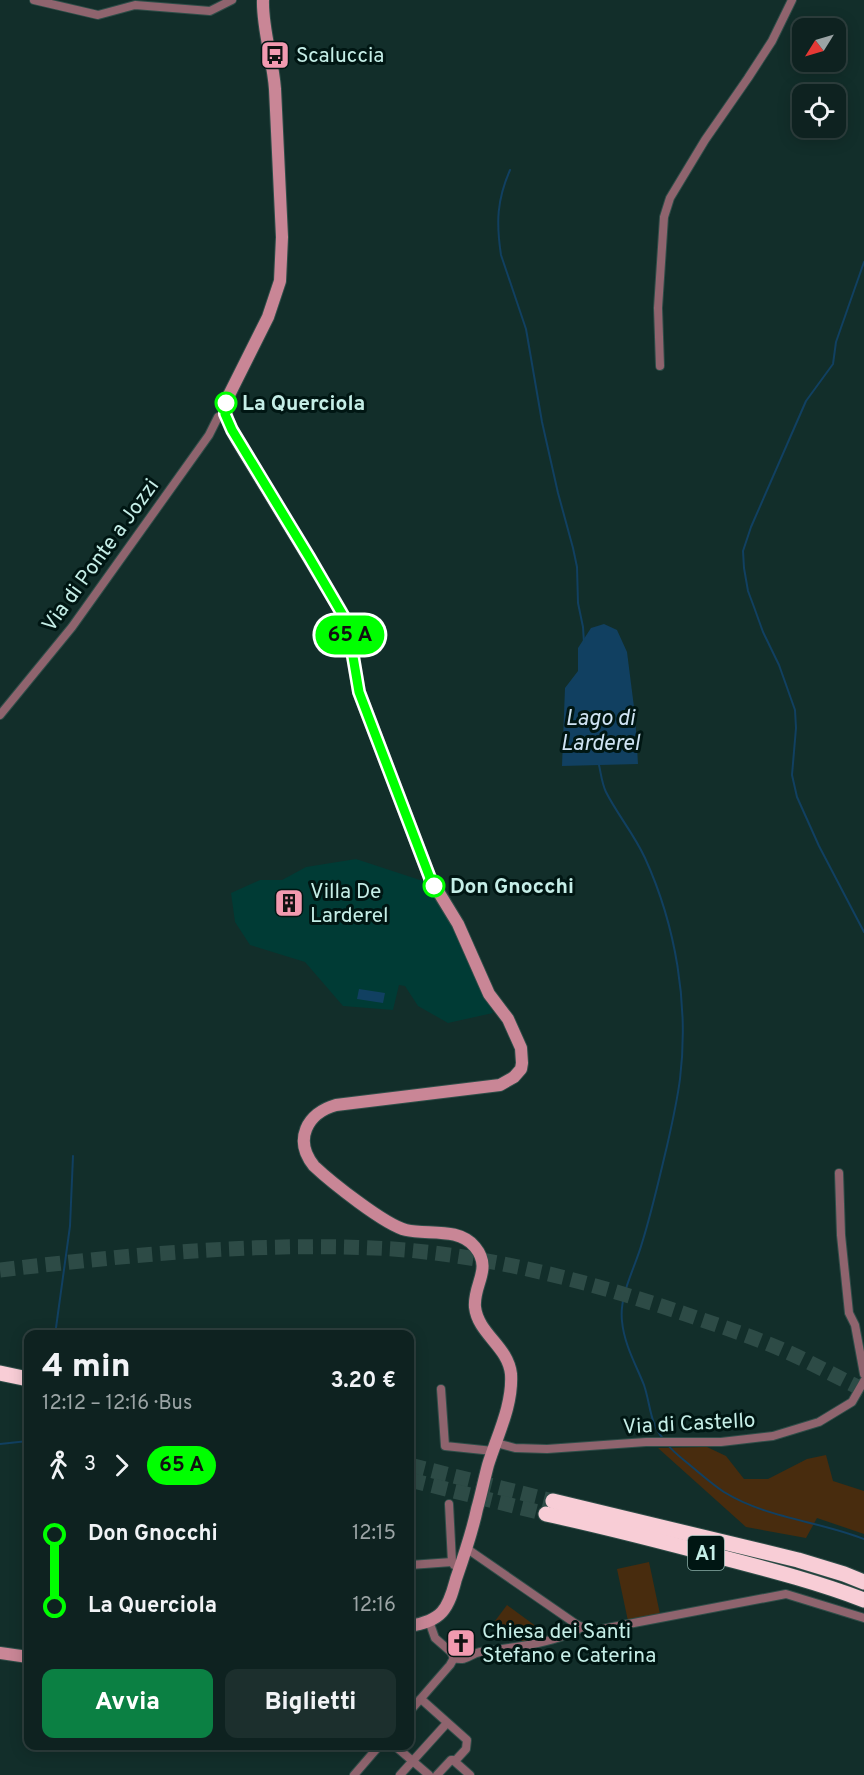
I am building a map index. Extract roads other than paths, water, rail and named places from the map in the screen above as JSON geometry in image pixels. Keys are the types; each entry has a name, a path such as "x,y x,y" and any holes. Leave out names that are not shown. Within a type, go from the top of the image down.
{"highway":[{"path":"3,1373 24,1379"},
{"name":"A1","path":"864,1582 798,1560 550,1508 630,1533 825,1585 864,1600"}],"main road":[{"path":"263,0 274,68 282,237 280,280 268,317 229,395 225,414 237,440 341,611 349,633 359,692 430,878 458,924 489,994 508,1019 521,1048 521,1069 507,1083 492,1087 336,1104 313,1117 306,1127 303,1139 306,1153 314,1166 391,1224 408,1230 458,1235 469,1241 478,1251 483,1265 476,1295 477,1313 481,1324 506,1355 511,1376 509,1400 466,1548 456,1564 447,1606 438,1616 414,1625"},
{"path":"0,1653 24,1656"}],"street":[{"path":"34,0 98,15 135,5 210,11 232,0"},
{"path":"660,366 657,308 664,217 670,198 705,140 760,60 792,0"},
{"name":"Via di Ponte a Jozzi","path":"0,715 72,627 209,435 218,417 225,414"},
{"path":"838,1173 841,1235 849,1313 855,1325 864,1374"},
{"name":"Via di Castello","path":"441,1389 445,1446 531,1449 646,1442 721,1442 773,1436 819,1422 852,1402 864,1381"},
{"path":"414,1565 456,1564 449,1504"},
{"path":"466,1548 582,1627 597,1630 786,1594 864,1618"},
{"path":"429,1621 435,1638 454,1658 466,1660 477,1653 504,1650 567,1635 582,1627"},
{"path":"414,1707 454,1658"},
{"path":"421,1699 467,1740 468,1744 455,1761 451,1760 437,1775"},
{"path":"400,1775 447,1723"},
{"path":"354,1775 376,1750"},
{"path":"399,1750 429,1775"},
{"path":"455,1761 470,1775"}],"water":[{"name":"Lago di Larderel","path":"604,624 617,630 627,652 635,715 638,764 562,766 565,688 578,671 578,648 591,628"},
{"path":"359,989 385,993 383,1003 357,999"}],"waterway":[{"path":"510,170 502,191 499,211 498,232 501,255 526,329 542,422 573,548 584,643"},
{"path":"864,262 836,342 833,364 806,401 751,527 743,551 748,591 795,710 796,728 792,775 797,797 819,846 864,932"},
{"path":"599,765 606,792 641,849 656,884 672,938 681,994 682,1051 676,1105 652,1207 625,1291 622,1311 623,1330 628,1346 644,1385 653,1420 664,1440"},
{"path":"56,1330 70,1226 73,1156"},
{"path":"0,1444 24,1441"},
{"path":"667,1444 711,1483 740,1501 775,1514 864,1539"}],"tunnel":[{"path":"0,1270 98,1259 246,1248 344,1247 430,1252 505,1264 614,1291 746,1335 803,1359 864,1390"},
{"path":"414,1466 553,1501"},
{"path":"414,1481 546,1514"}],"place":[{"name":"Scaluccia","path":"275,55"},
{"name":"La Querciola","path":"226,403"},
{"name":"Don Gnocchi","path":"434,886"},
{"name":"Villa De Larderel","path":"289,903"},
{"name":"Chiesa dei Santi Stefano e Caterina","path":"461,1643"}]}
